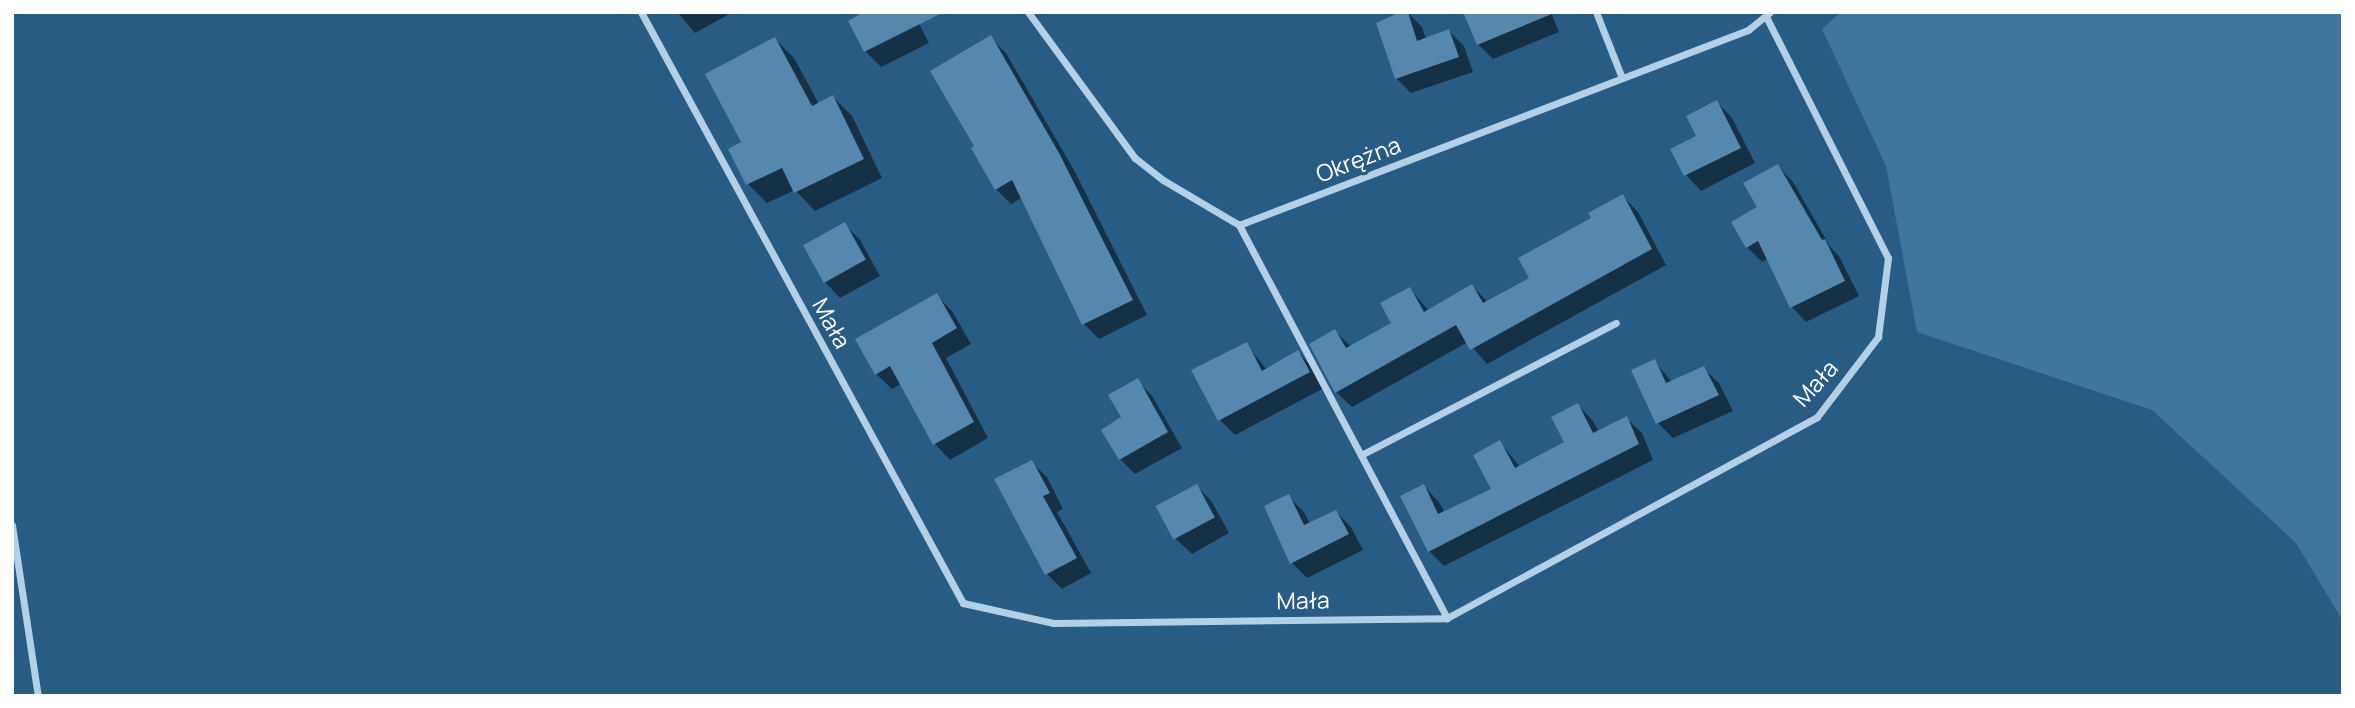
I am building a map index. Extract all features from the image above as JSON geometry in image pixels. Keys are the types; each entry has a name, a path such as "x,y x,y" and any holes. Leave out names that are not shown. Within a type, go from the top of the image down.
{"street":[{"name":"Mała","path":"641,12 963,603 1053,623 1447,618 1817,417 1878,337 1888,258 1768,14"},
{"path":"1028,12 1135,158 1163,180 1239,225 1447,618"},
{"path":"1596,12 1622,78"},
{"name":"Okrężna","path":"1239,225 1748,30 1768,14"},
{"path":"1361,455 1616,323"},
{"path":"12,525 38,696"}],"shaded area":[{"path":"1841,12 2343,12 2343,621 2296,543 2152,410 1917,332 1886,166 1822,29"}],"building":[{"path":"864,12 944,12 864,52 848,21"},
{"path":"1401,12 1408,12 1417,41 1449,29 1459,57 1395,79 1376,23"},
{"path":"1463,12 1554,12 1554,13 1477,45"},
{"path":"991,35 1059,153 1133,300 1082,325 1012,180 995,190 971,148 974,146 930,71"},
{"path":"775,37 812,106 833,95 864,159 794,193 782,168 746,185 728,149 741,142 705,74"},
{"path":"1717,100 1741,148 1684,176 1670,149 1696,136 1686,116"},
{"path":"1778,164 1822,240 1825,239 1845,281 1790,308 1758,241 1746,248 1731,222 1757,207 1743,183"},
{"path":"1623,194 1652,249 1470,350 1456,325 1335,393 1309,344 1335,329 1346,348 1391,323 1380,303 1410,287 1424,312 1472,284 1483,303 1529,278 1518,258 1591,218 1588,213"},
{"path":"845,222 866,260 824,283 803,245"},
{"path":"937,293 957,328 932,343 974,422 933,445 890,366 875,375 855,339"},
{"path":"1247,342 1262,371 1298,350 1310,372 1218,421 1191,370"},
{"path":"1655,359 1666,383 1704,366 1719,395 1656,424 1631,370"},
{"path":"1138,378 1168,432 1119,460 1101,430 1121,417 1108,395"},
{"path":"1578,403 1593,433 1627,416 1639,444 1428,552 1400,496 1424,484 1438,514 1491,489 1473,455 1500,440 1515,468 1564,442 1551,417"},
{"path":"1032,460 1050,493 1043,496 1077,558 1045,575 994,479"},
{"path":"1197,484 1215,518 1173,540 1156,506"},
{"path":"1289,494 1304,525 1336,510 1349,534 1290,564 1264,506"}]}
